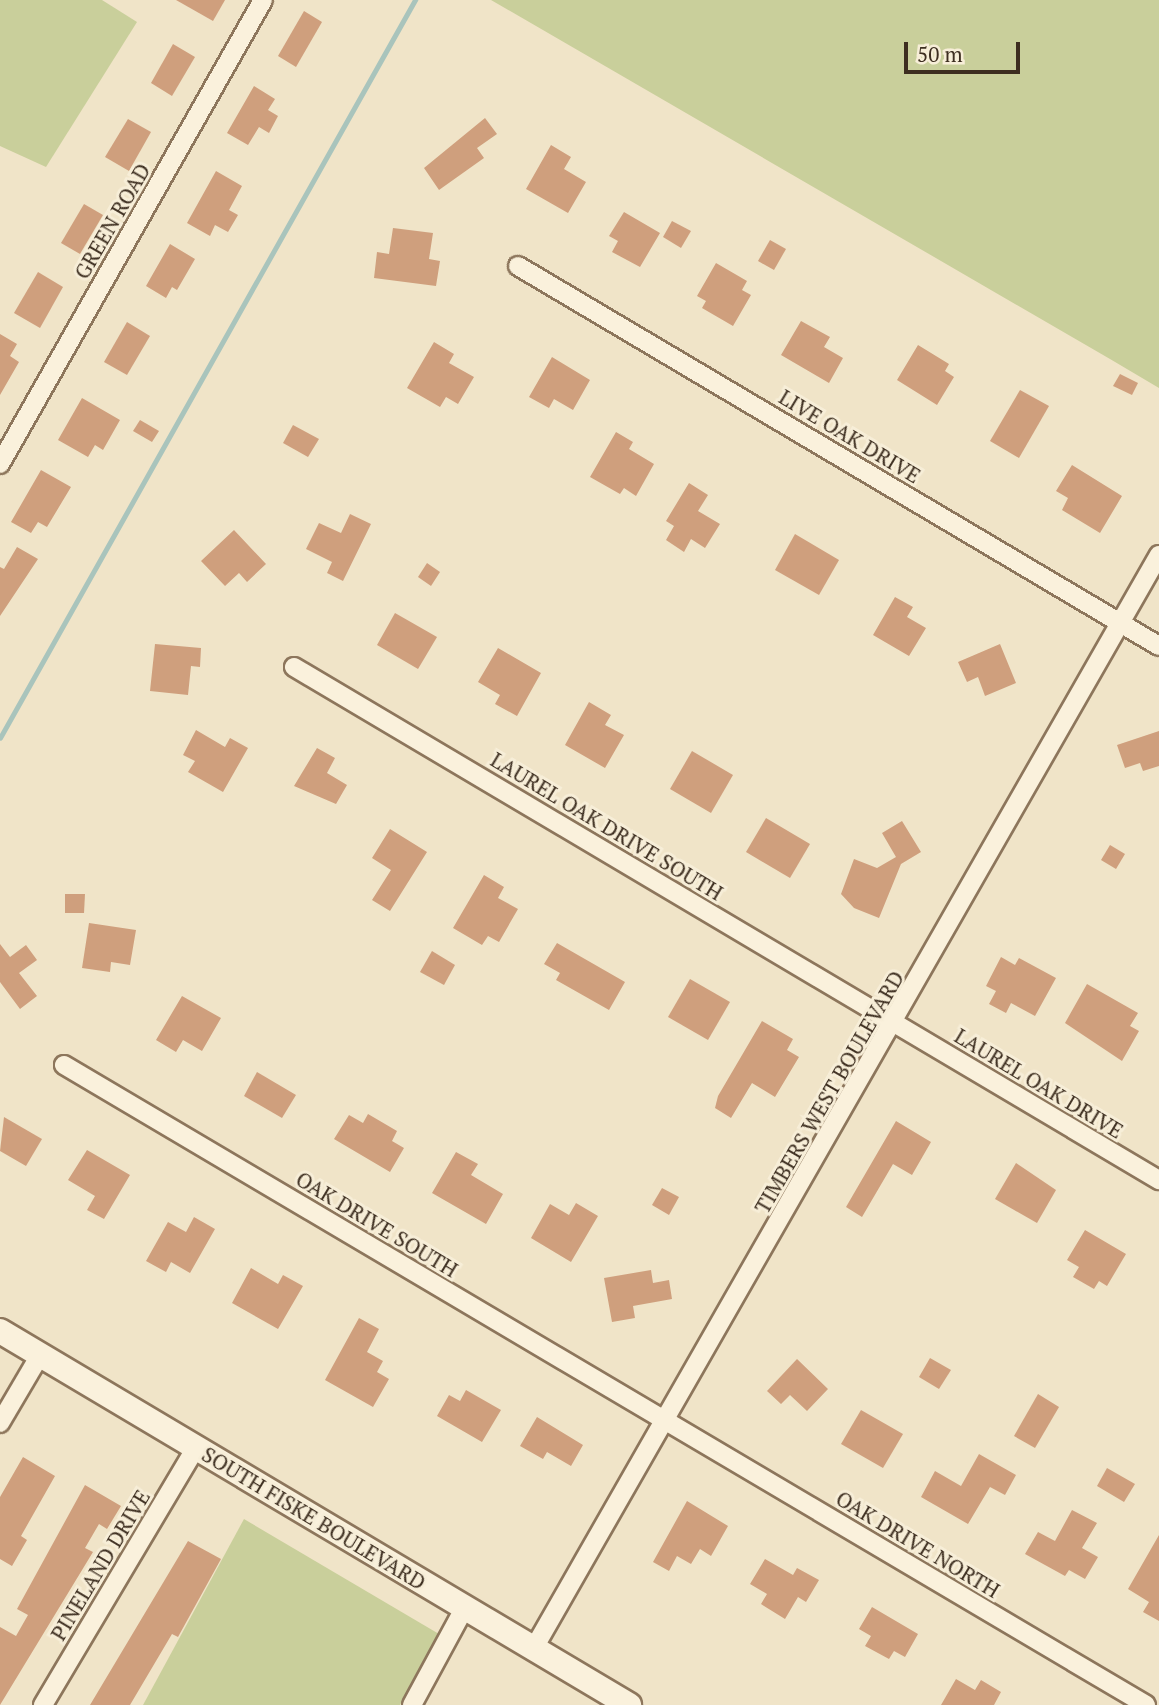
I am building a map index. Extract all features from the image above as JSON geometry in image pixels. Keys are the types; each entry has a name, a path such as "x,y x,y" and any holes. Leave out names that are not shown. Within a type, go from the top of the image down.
{"main road":[{"name":"SOUTH FISKE BOULEVARD","path":"0,1331 629,1705"}],"street":[{"name":"GREEN ROAD","path":"0,464 263,0"},
{"name":"LIVE OAK DRIVE","path":"517,266 1159,646"},
{"name":"TIMBERS WEST BOULEVARD","path":"534,1648 895,1024 1159,555"},
{"name":"LAUREL OAK DRIVE SOUTH","path":"295,667 895,1024"},
{"name":"LAUREL OAK DRIVE","path":"895,1024 1159,1180"},
{"name":"OAK DRIVE SOUTH","path":"64,1065 667,1421"},
{"path":"0,1423 40,1355"},
{"name":"OAK DRIVE NORTH","path":"667,1421 1146,1705"},
{"name":"PINELAND DRIVE","path":"43,1705 196,1447"},
{"path":"412,1705 465,1607"}],"green space":[{"path":"0,0 102,0 137,22 46,167 0,146"},
{"path":"491,0 1159,0 1159,388 1110,359"},
{"path":"244,1519 439,1634 400,1705 143,1705"}],"building":[{"path":"176,0 225,0 213,21"},
{"path":"304,11 322,22 296,67 278,56"},
{"path":"173,44 195,57 172,96 151,83"},
{"path":"254,86 275,99 268,110 278,116 269,133 259,127 248,145 227,133"},
{"path":"485,118 497,134 477,148 484,158 439,190 424,168"},
{"path":"128,119 151,132 129,171 105,157"},
{"path":"551,145 571,157 564,169 586,182 568,213 526,189"},
{"path":"216,171 242,186 229,210 238,215 228,232 215,225 210,236 187,223"},
{"path":"84,204 103,215 80,254 61,243"},
{"path":"624,212 660,233 640,267 612,252 618,241 609,236"},
{"path":"672,221 691,231 681,248 663,237"},
{"path":"393,228 433,233 429,259 440,261 436,286 374,278 377,252 389,254"},
{"path":"770,240 786,249 774,270 758,261"},
{"path":"170,244 195,259 177,290 172,287 166,298 146,286"},
{"path":"716,263 747,281 742,290 751,295 733,326 702,308 706,301 697,296"},
{"path":"38,272 63,287 40,328 14,313"},
{"path":"801,321 830,337 824,347 843,358 829,383 781,355"},
{"path":"127,322 150,336 127,375 104,362"},
{"path":"0,334 17,344 10,356 19,362 0,395"},
{"path":"434,342 454,354 449,363 474,377 458,404 446,397 440,407 407,388"},
{"path":"918,345 949,364 945,371 954,377 937,405 897,380"},
{"path":"552,357 590,380 573,410 554,399 549,408 529,397"},
{"path":"1120,374 1138,383 1132,395 1113,386"},
{"path":"1020,390 1049,406 1019,458 990,441"},
{"path":"82,398 120,420 103,450 95,445 88,457 58,440"},
{"path":"140,420 159,431 152,442 133,431"},
{"path":"293,425 319,439 308,457 283,443"},
{"path":"616,432 633,442 629,449 654,464 636,496 624,488 620,494 590,477"},
{"path":"1072,465 1122,496 1100,533 1062,510 1068,498 1056,491"},
{"path":"41,470 71,487 47,527 38,522 31,533 11,522"},
{"path":"689,483 708,495 698,511 720,524 705,548 691,539 684,552 666,540 674,526 666,521"},
{"path":"350,514 371,524 343,581 327,573 332,562 306,549 319,523 341,533"},
{"path":"234,530 266,564 247,582 239,573 225,586 201,561"},
{"path":"795,534 839,560 819,595 775,570"},
{"path":"17,547 38,559 0,616 0,567 4,569"},
{"path":"427,563 440,572 431,586 418,577"},
{"path":"895,597 913,607 907,617 926,628 909,656 873,635"},
{"path":"395,613 437,637 418,669 377,645"},
{"path":"155,644 201,648 200,667 191,666 188,695 150,691"},
{"path":"1000,644 1016,683 985,696 978,677 967,682 958,662"},
{"path":"498,648 541,673 517,716 495,704 500,695 478,682"},
{"path":"589,702 611,715 605,725 624,735 605,768 565,745"},
{"path":"196,730 225,747 230,738 248,748 223,792 188,772 195,761 183,755"},
{"path":"1159,731 1159,766 1143,771 1140,763 1125,768 1117,745"},
{"path":"317,748 335,758 327,773 347,785 336,804 294,786"},
{"path":"692,751 733,775 711,813 670,789"},
{"path":"766,818 810,844 790,878 746,852"},
{"path":"902,821 921,852 901,864 879,918 854,908 841,894 854,859 877,868 896,857 882,833"},
{"path":"390,829 427,852 390,911 372,900 391,870 372,858"},
{"path":"1110,845 1125,854 1116,869 1101,860"},
{"path":"484,875 504,887 498,898 518,909 499,942 488,936 482,945 453,928"},
{"path":"65,894 85,894 84,913 65,913"},
{"path":"89,923 136,930 130,965 111,962 110,972 82,968"},
{"path":"557,943 625,982 609,1010 556,980 560,973 544,964"},
{"path":"0,944 10,957 26,945 37,960 19,973 37,996 20,1009 0,982"},
{"path":"432,951 455,965 444,985 420,972"},
{"path":"1001,957 1015,965 1019,958 1056,978 1035,1016 1011,1003 1006,1013 989,1004 996,991 986,986"},
{"path":"690,979 730,1002 708,1040 668,1017"},
{"path":"1087,984 1138,1013 1130,1026 1139,1031 1122,1061 1065,1023"},
{"path":"182,996 221,1018 202,1051 183,1040 176,1052 156,1040"},
{"path":"762,1021 793,1039 787,1050 799,1057 775,1097 752,1083 731,1118 715,1108 718,1096"},
{"path":"257,1072 296,1095 282,1118 244,1096"},
{"path":"368,1114 397,1131 392,1141 404,1148 390,1172 334,1139 349,1115 363,1123"},
{"path":"4,1117 42,1139 26,1166 0,1151"},
{"path":"896,1121 931,1142 912,1175 893,1164 862,1217 846,1207"},
{"path":"87,1150 130,1175 104,1219 87,1210 95,1196 68,1180"},
{"path":"456,1152 478,1164 471,1175 503,1194 486,1224 432,1193"},
{"path":"1016,1163 1056,1190 1037,1223 995,1199"},
{"path":"662,1188 679,1197 669,1215 652,1205"},
{"path":"576,1203 598,1216 571,1262 531,1238 550,1204 569,1215"},
{"path":"194,1217 215,1229 190,1273 171,1262 166,1272 146,1261 168,1222 186,1232"},
{"path":"1085,1230 1126,1254 1107,1286 1099,1281 1094,1289 1073,1277 1079,1267 1067,1260"},
{"path":"251,1268 278,1284 283,1275 303,1286 278,1329 232,1303"},
{"path":"651,1270 653,1283 669,1280 672,1299 633,1306 635,1318 612,1322 604,1278"},
{"path":"359,1318 379,1329 367,1352 383,1361 377,1372 389,1379 373,1407 325,1380"},
{"path":"930,1358 951,1370 939,1389 919,1377"},
{"path":"797,1359 828,1389 807,1411 790,1395 781,1404 767,1391"},
{"path":"466,1390 501,1410 482,1442 437,1416 449,1395 460,1401"},
{"path":"1038,1394 1059,1407 1035,1448 1014,1436"},
{"path":"861,1410 903,1434 883,1468 841,1444"},
{"path":"537,1417 583,1445 571,1466 547,1452 543,1459 520,1446"},
{"path":"979,1454 1016,1475 1005,1495 990,1487 968,1524 921,1497 935,1471 961,1486"},
{"path":"23,1457 55,1476 21,1536 27,1540 12,1566 0,1559 0,1497"},
{"path":"1107,1468 1135,1484 1124,1502 1097,1486"},
{"path":"85,1485 121,1506 107,1529 99,1524 85,1548 93,1552 0,1705 0,1627 16,1636 28,1615 17,1609"},
{"path":"687,1501 728,1526 711,1556 700,1549 691,1564 677,1556 669,1571 653,1562"},
{"path":"1072,1510 1097,1523 1082,1548 1098,1557 1085,1579 1069,1570 1065,1576 1025,1554 1038,1532 1055,1541"},
{"path":"1159,1535 1159,1621 1143,1612 1149,1602 1128,1589"},
{"path":"188,1541 221,1559 178,1637 172,1634 130,1705 90,1705"},
{"path":"765,1559 793,1575 797,1568 819,1580 806,1602 798,1597 785,1619 761,1604 767,1594 750,1584"},
{"path":"872,1607 918,1634 905,1657 894,1651 889,1659 865,1646 871,1636 859,1629"},
{"path":"956,1679 975,1690 981,1680 1001,1692 994,1705 941,1705"}],"waterway":[{"path":"0,738 415,0"}]}
